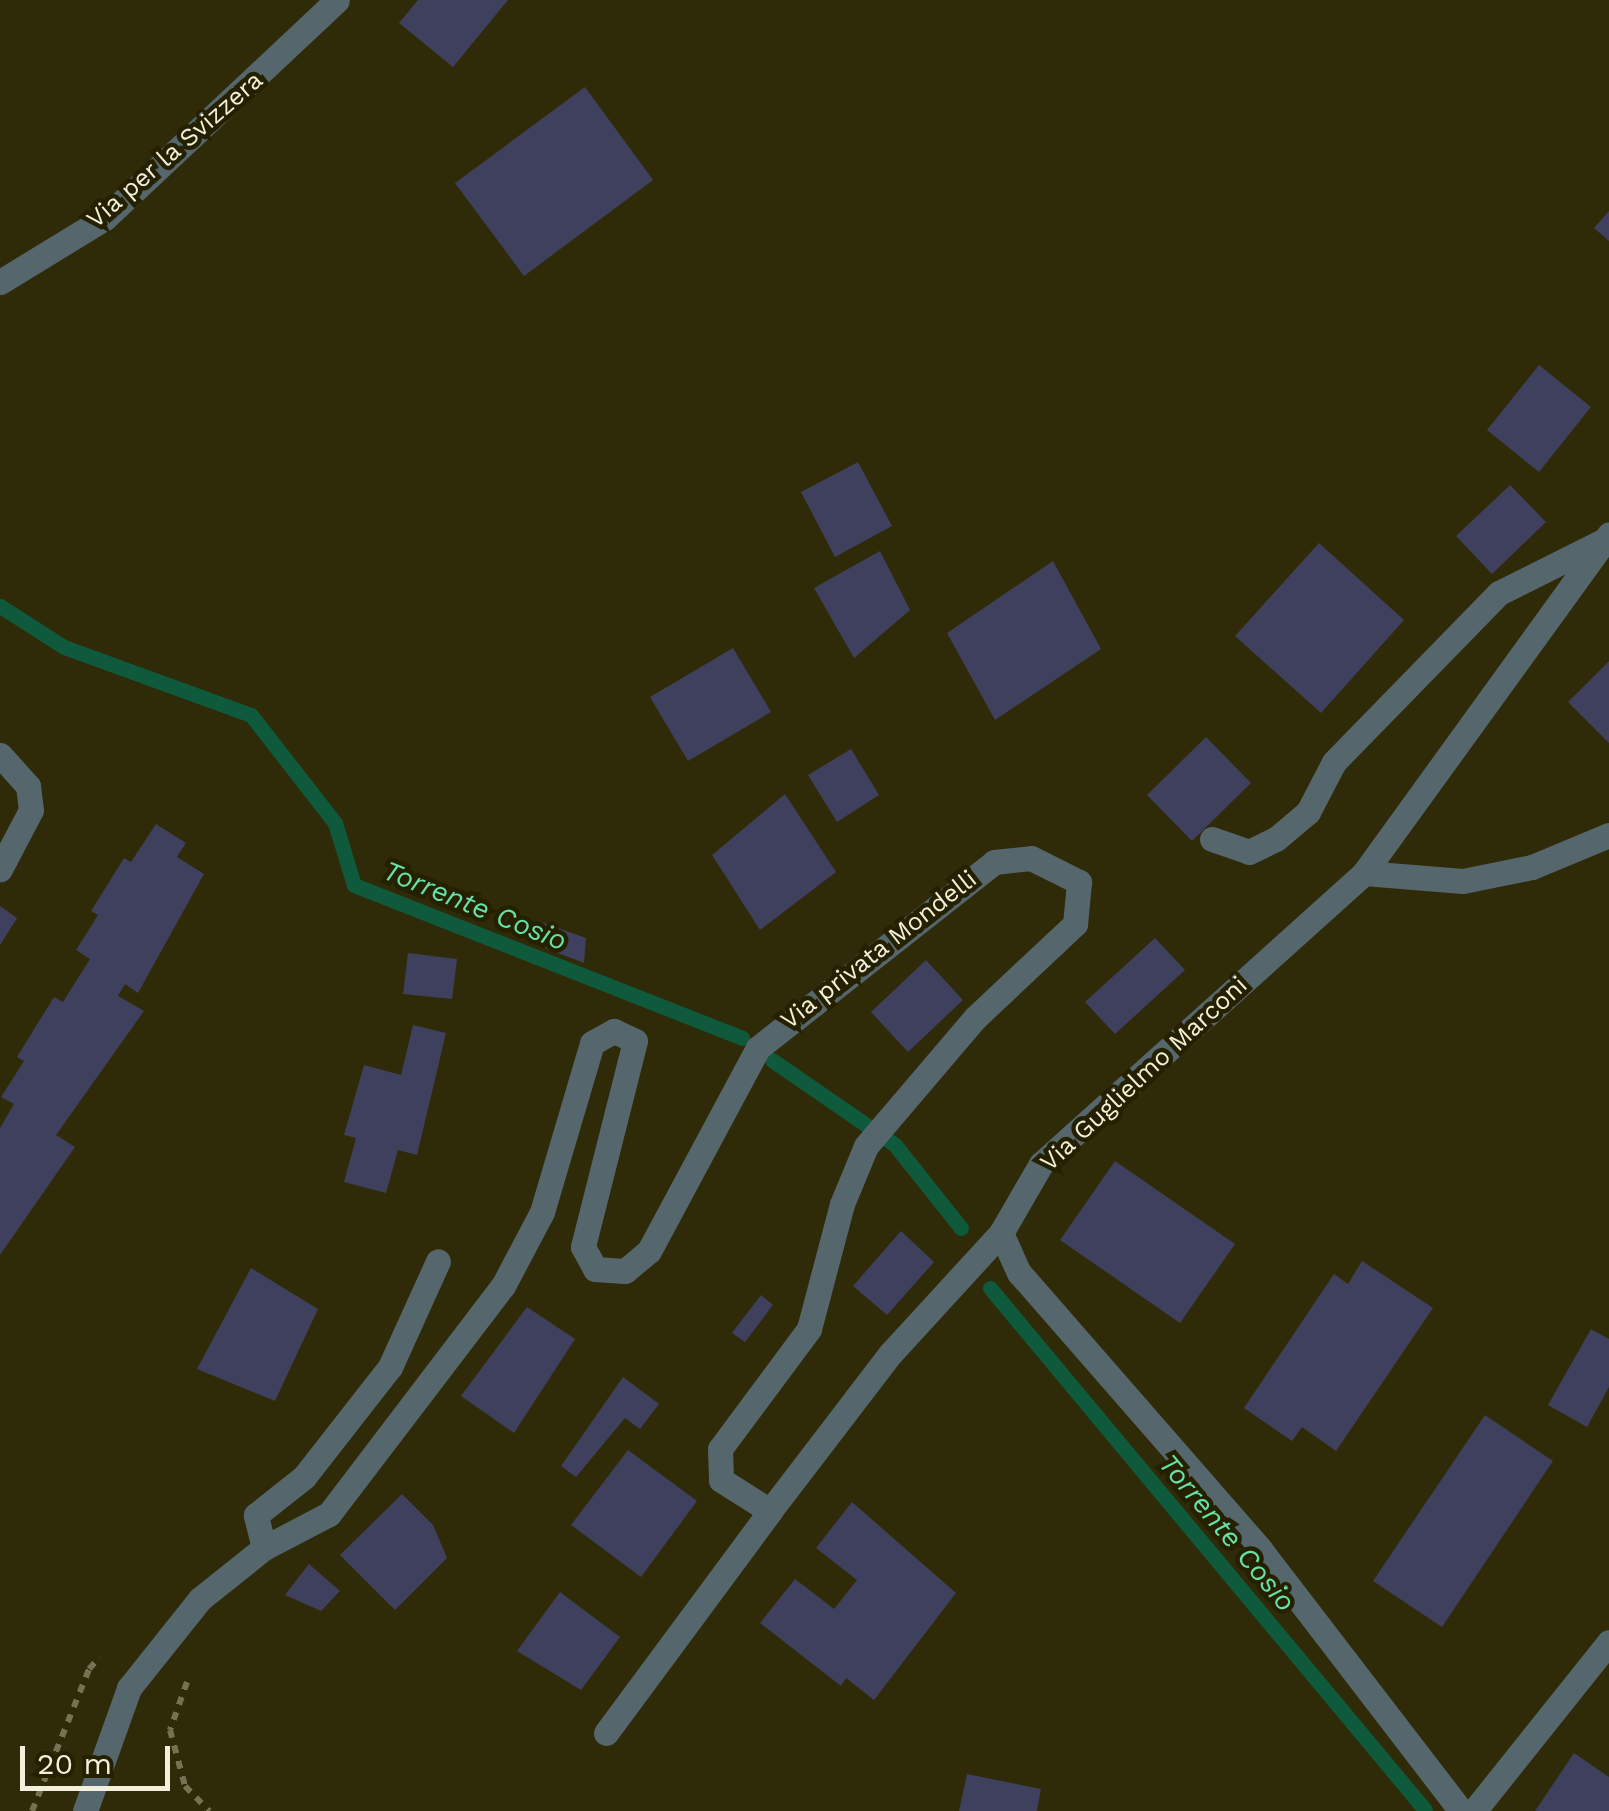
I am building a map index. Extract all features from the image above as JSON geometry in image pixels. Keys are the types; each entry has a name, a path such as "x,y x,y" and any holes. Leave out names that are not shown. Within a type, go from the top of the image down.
{"street":[{"name":"Via per la Svizzera","path":"0,282 105,218 336,0"},
{"path":"1212,839 1250,852 1276,839 1308,812 1334,762 1500,593 1607,537"},
{"name":"Via Guglielmo Marconi","path":"1001,1233 1041,1164 1364,873 1607,537"},
{"path":"0,755 28,786 31,810 0,869"},
{"path":"1364,873 1463,880 1532,867 1609,835"},
{"name":"Via privata Mondelli","path":"85,1811 129,1688 200,1600 264,1548 330,1514 503,1286 542,1212 592,1043 614,1032 635,1040 582,1247 595,1269 625,1271 649,1251 692,1161 758,1048 778,1028 994,862 1031,858 1078,882 1075,924 975,1018 884,1118 866,1146 842,1204 809,1329 720,1449 721,1480 770,1512"},
{"path":"606,1733 891,1353 1001,1233 1019,1273 1261,1550 1461,1811"},
{"path":"264,1548 256,1515 304,1477 390,1367 438,1261"},
{"path":"1474,1811 1609,1642"}],"path":[{"path":"193,1670 170,1730 185,1786 209,1811"}],"building":[{"path":"418,0 508,0 453,67 399,23"},
{"path":"585,87 653,180 524,276 455,183"},
{"path":"1609,211 1609,241 1594,228"},
{"path":"1539,365 1591,407 1539,472 1487,430"},
{"path":"858,462 892,526 835,557 801,492"},
{"path":"1510,485 1546,522 1492,574 1456,536"},
{"path":"1319,543 1404,620 1321,713 1235,636"},
{"path":"880,551 910,610 854,658 814,588"},
{"path":"1053,561 1101,649 995,720 947,633"},
{"path":"733,648 771,712 688,761 650,697"},
{"path":"1609,661 1609,743 1568,702"},
{"path":"1206,737 1251,783 1192,841 1147,795"},
{"path":"851,749 879,795 837,822 808,775"},
{"path":"785,794 836,872 760,930 712,855"},
{"path":"156,824 186,843 177,857 204,874 138,993 125,984 118,996 144,1011 56,1135 75,1147 0,1255 0,1128 14,1104 1,1097 24,1061 17,1057 54,997 63,1002 90,959 76,950 98,915 91,911 124,858 131,862"},
{"path":"0,906 17,918 0,945"},
{"path":"541,922 586,938 584,963 534,944"},
{"path":"1155,938 1185,970 1115,1034 1085,1002"},
{"path":"408,953 457,959 452,999 403,994"},
{"path":"926,960 963,1000 908,1052 871,1012"},
{"path":"413,1025 446,1033 417,1155 398,1150 386,1193 344,1182 356,1138 344,1135 364,1065 401,1075"},
{"path":"1115,1161 1235,1244 1180,1323 1060,1240"},
{"path":"901,1231 934,1262 887,1315 853,1286"},
{"path":"1362,1261 1433,1308 1336,1451 1302,1427 1292,1441 1244,1408 1334,1274 1348,1284"},
{"path":"251,1268 318,1309 275,1401 197,1369"},
{"path":"761,1295 773,1305 745,1342 732,1333"},
{"path":"527,1307 575,1339 514,1433 461,1396"},
{"path":"1591,1329 1609,1339 1609,1387 1587,1427 1548,1405"},
{"path":"623,1377 659,1404 640,1429 625,1418 576,1477 561,1466"},
{"path":"1485,1415 1553,1461 1442,1627 1373,1581"},
{"path":"628,1450 697,1501 641,1577 571,1525"},
{"path":"402,1494 433,1525 447,1558 395,1610 340,1555"},
{"path":"852,1502 956,1593 874,1700 846,1678 841,1686 760,1623 795,1579 834,1609 857,1580 816,1548"},
{"path":"309,1564 340,1591 321,1611 285,1595"},
{"path":"560,1592 620,1637 581,1690 517,1651"},
{"path":"1574,1753 1609,1777 1609,1811 1535,1811"},
{"path":"967,1774 1041,1789 1037,1811 959,1811"}],"waterway":[{"name":"Torrente Cosio","path":"0,606 64,647 251,715 335,823 354,885 742,1038"},
{"name":"Torrente Cosio","path":"772,1060 895,1145 961,1228"},
{"name":"Torrente Cosio","path":"990,1288 1425,1810"}]}
